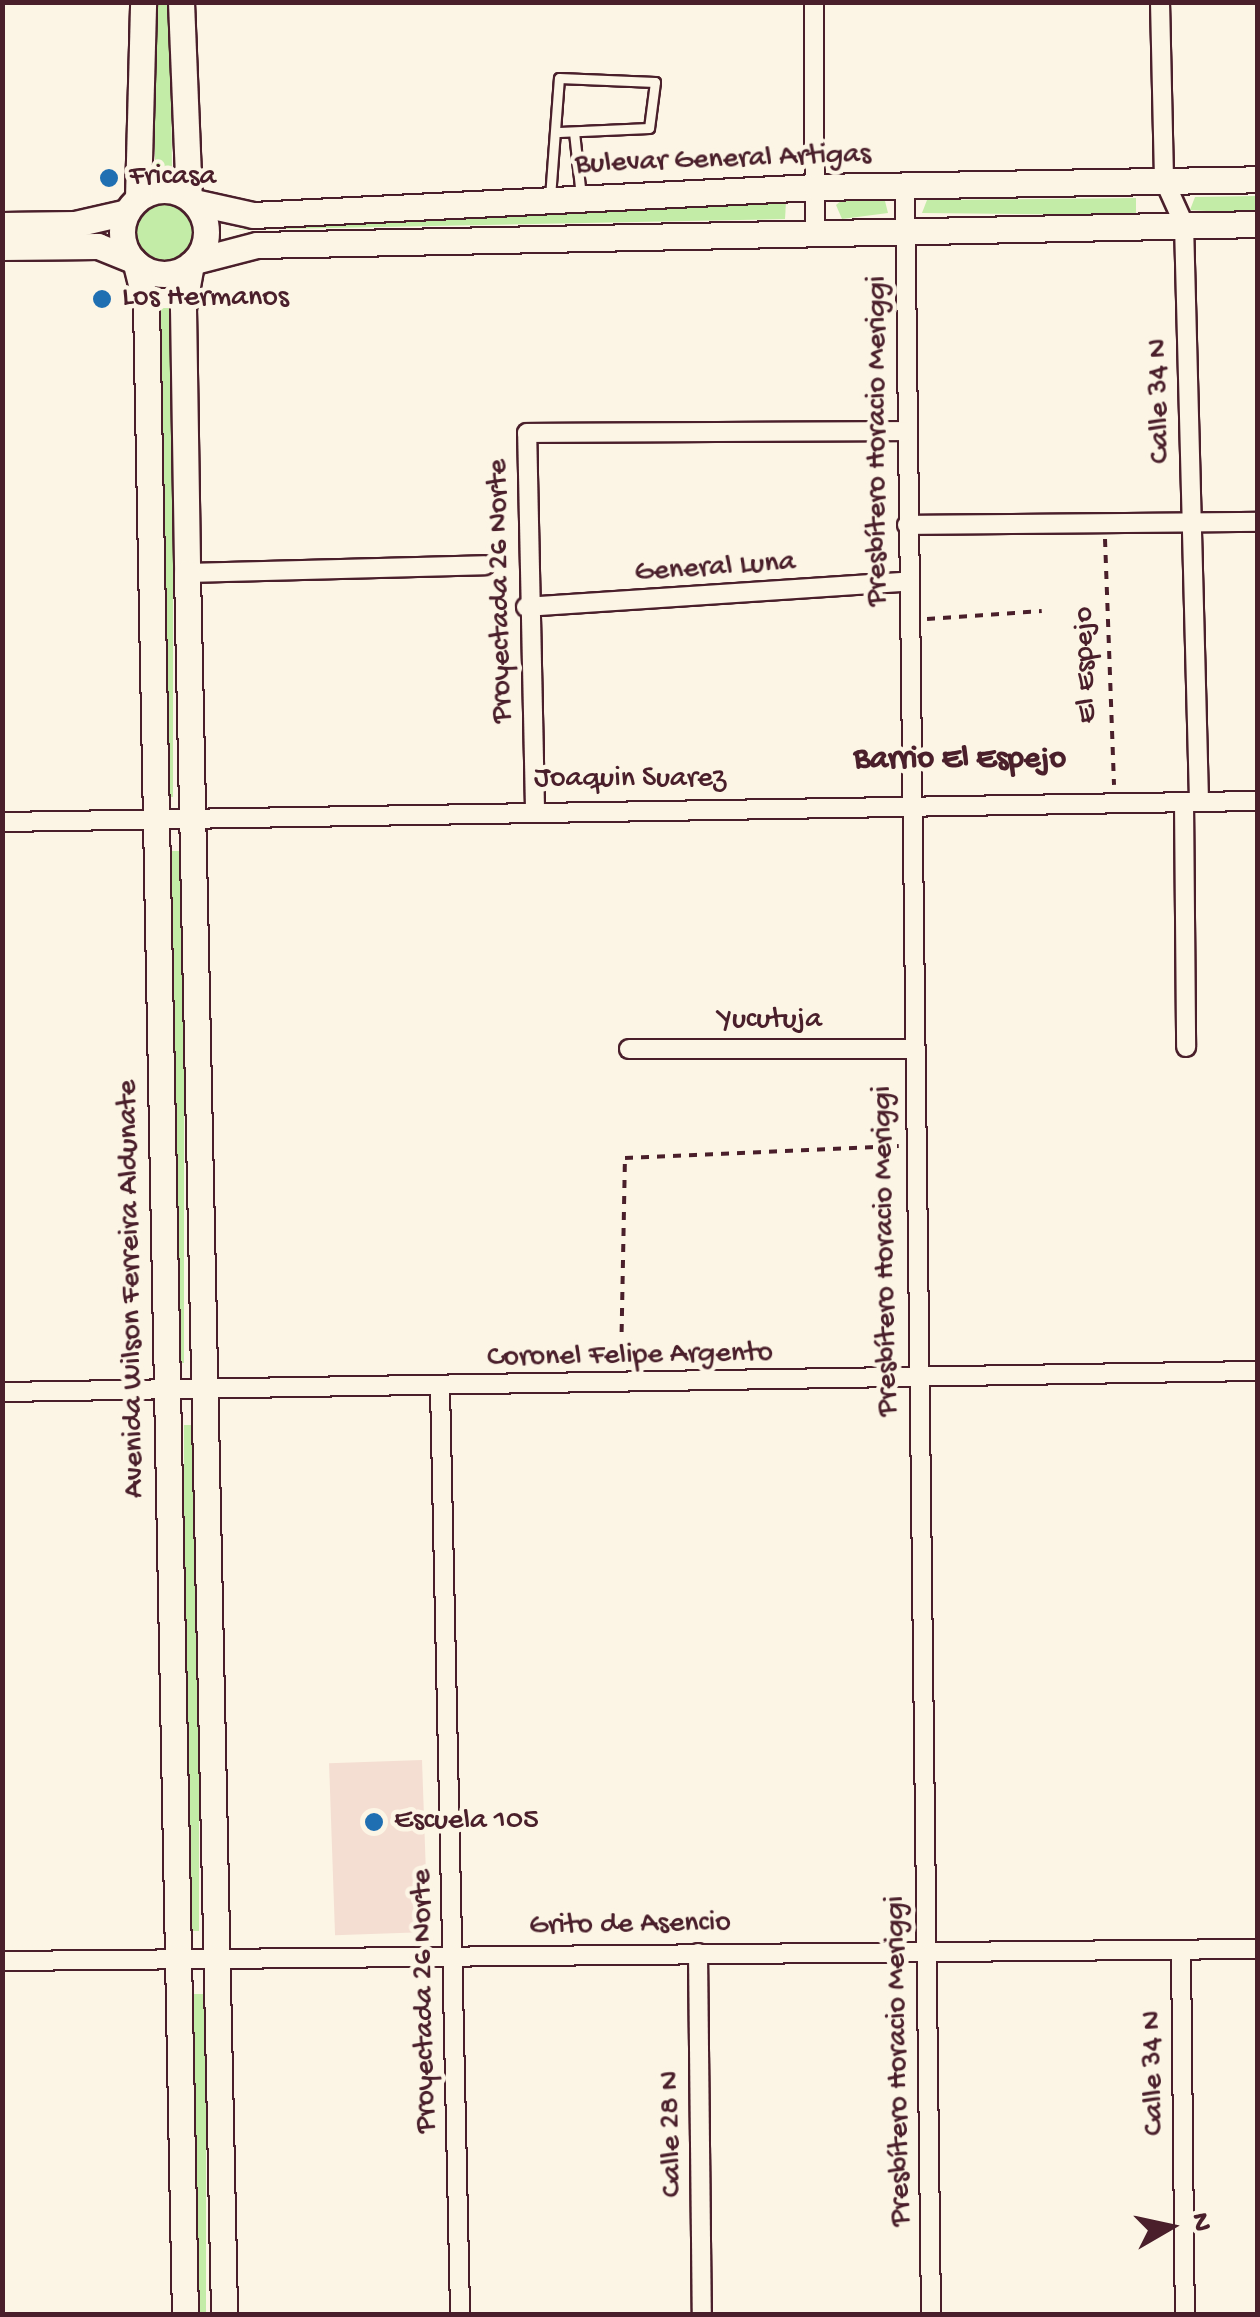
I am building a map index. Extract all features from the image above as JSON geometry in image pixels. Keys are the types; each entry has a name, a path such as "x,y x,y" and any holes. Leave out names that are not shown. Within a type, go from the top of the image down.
{"street":[{"path":"134,262 122,232 132,205 142,2"},
{"path":"181,2 192,200 206,225 183,308 224,2314"},
{"path":"814,2 815,234"},
{"name":"Calle 34 N","path":"1160,2 1164,180 1184,224 1191,522 1186,1048"},
{"name":"Bulevar General Artigas","path":"192,200 253,215 816,188 1258,179"},
{"name":"Presbítero Horacio Meriggi","path":"905,186 909,807 931,2314"},
{"path":"2,224 74,224 170,190 192,200"},
{"path":"2,247 98,246 163,274 257,245 1258,224"},
{"name":"Avenida Wilson Ferreira Aldunate","path":"134,262 146,304 185,2314"},
{"name":"Proyectada 26 Norte","path":"534,808 526,606 527,433 906,431"},
{"path":"906,525 1258,522"},
{"path":"186,573 484,565"},
{"name":"General Luna","path":"526,606 907,582"},
{"name":"Joaquin Suarez","path":"2,822 534,808 1258,802"},
{"name":"Yucutuja","path":"629,1049 912,1048"},
{"name":"Coronel Felipe Argento","path":"2,1392 620,1387 1258,1371"},
{"name":"Proyectada 26 Norte","path":"440,1387 460,2314"},
{"name":"Grito de Asencio","path":"2,1960 1258,1949"},
{"name":"Calle 34 N","path":"1181,1950 1185,2314"},
{"name":"Calle 28 N","path":"698,1952 702,2314"}],"lane":[{"path":"549,200 559,132 561,77 655,82 650,128 559,132"},
{"path":"574,132 581,199"}],"path":[{"name":"El Espejo","path":"1104,523 1114,804"},
{"path":"908,620 1042,611"},
{"path":"620,1387 625,1158 914,1145"}],"shaded area":[{"path":"422,1760 428,1932 335,1935 329,1763"}],"green space":[{"path":"154,3 170,3 172,167 163,173 155,165"},
{"path":"1257,196 1257,214 1190,210 1195,197"},
{"path":"1136,198 1136,215 922,213 927,200"},
{"path":"842,200 885,201 888,213 842,219 836,205"},
{"path":"165,201 186,210 195,231 186,252 165,261 144,252 135,231 144,210"},
{"path":"786,202 785,219 225,230"},
{"path":"160,308 173,308 173,797 160,797"},
{"path":"169,851 184,851 184,1363 169,1363"},
{"path":"184,1425 199,1425 199,1931 184,1931"},
{"path":"191,1994 206,1994 206,2314 191,2314"}],"place":[{"name":"Fricasa","path":"109,178"},
{"name":"Los Hermanos","path":"102,299"},
{"name":"Escuela 105","path":"374,1822"}],"district":[{"name":"Barrio El Espejo","path":"960,760"}]}
